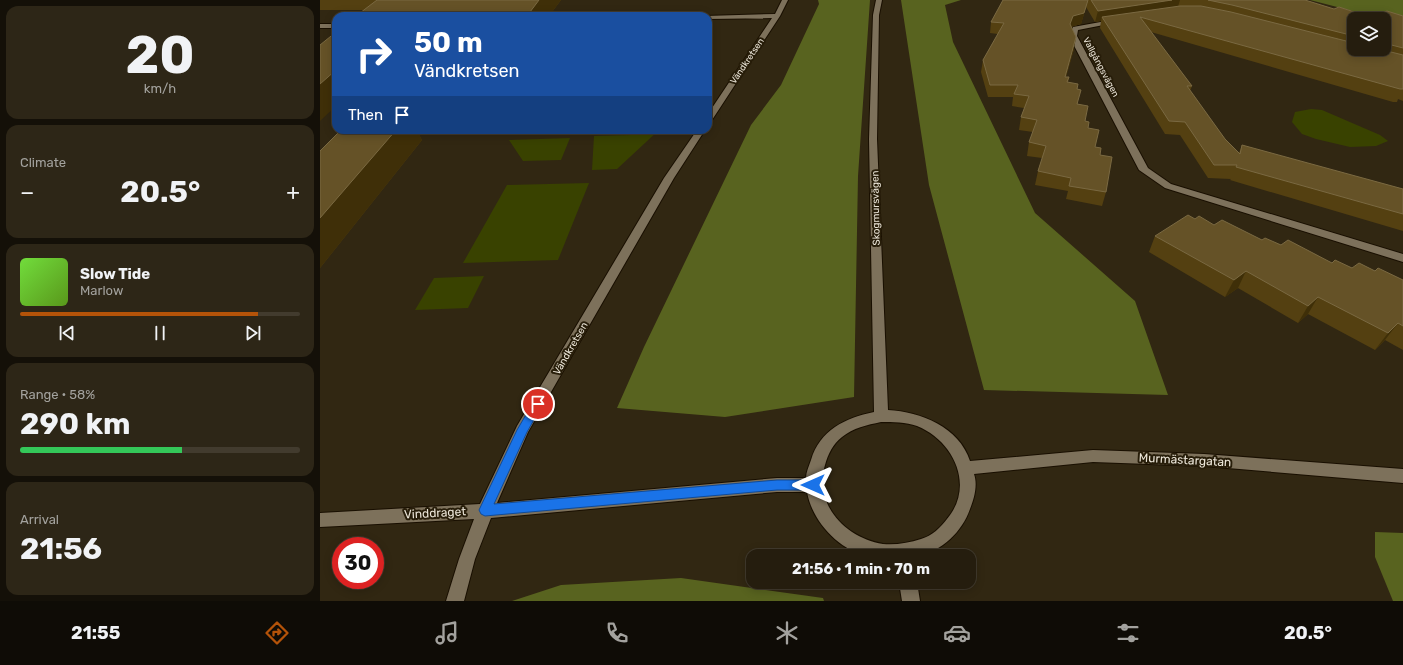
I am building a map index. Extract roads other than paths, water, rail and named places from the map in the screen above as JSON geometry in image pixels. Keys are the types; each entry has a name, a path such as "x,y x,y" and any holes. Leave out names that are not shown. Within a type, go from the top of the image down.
{"street":[{"name":"Vändkretsen","path":"712,114 777,16 784,0"},
{"name":"Skogmursvägen","path":"879,0 876,15 873,139 881,416"},
{"path":"712,17 777,16"},
{"name":"Vallgångsvägen","path":"1127,20 1075,28 1073,36 1144,170 1168,186 1403,258"},
{"path":"320,26 332,26"},
{"name":"Vändkretsen","path":"455,601 467,559 485,510 522,430 669,178 698,134"},
{"path":"872,549 851,541 831,526 818,506 813,485 816,464 825,445 840,430 860,420 881,416 904,416 925,423 944,435 959,451 966,468 969,492 962,513 948,532 927,545 916,549"},
{"name":"Murmästargatan","path":"966,468 1093,456 1204,460 1403,476"},
{"name":"Vinddraget","path":"320,520 485,510 777,485 813,485"},
{"path":"909,589 911,601"}]}
